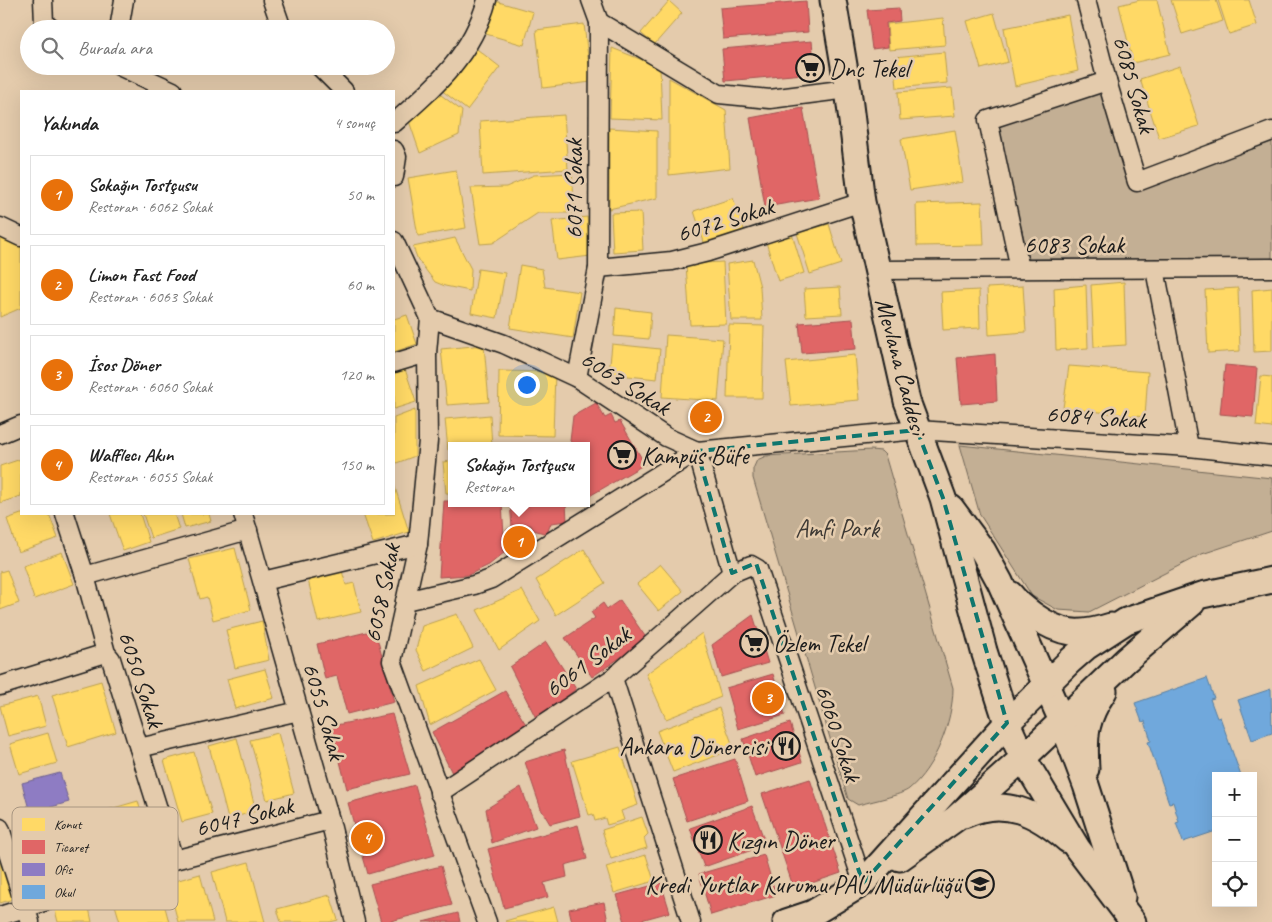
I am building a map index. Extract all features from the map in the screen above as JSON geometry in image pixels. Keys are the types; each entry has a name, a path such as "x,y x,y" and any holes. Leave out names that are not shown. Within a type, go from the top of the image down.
{"street":[{"path":"43,0 44,20"},
{"path":"120,20 124,0"},
{"path":"272,0 279,20"},
{"path":"395,122 434,88 463,54 473,38 487,0"},
{"name":"6071 Sokak","path":"577,378 598,268 599,22 591,0"},
{"name":"Mevlana Caddesi","path":"833,0 848,89 862,202 907,401 943,498 984,651 1007,723 1023,758 1077,848"},
{"name":"6085 Sokak","path":"1086,0 1107,81 1137,182 1272,131"},
{"path":"599,22 719,94 770,99 848,89"},
{"path":"138,75 171,90"},
{"path":"328,75 343,90"},
{"path":"1020,270 988,120 1107,81"},
{"path":"395,153 397,158 395,171"},
{"name":"6072 Sokak","path":"598,268 672,261 708,252 862,202"},
{"path":"0,227 20,237"},
{"path":"395,243 430,318"},
{"name":"6083 Sokak","path":"876,270 1272,268"},
{"path":"1156,269 1190,447"},
{"name":"6058 Sokak","path":"430,318 427,353 428,441 418,544 392,661 487,922"},
{"name":"6063 Sokak","path":"430,318 504,344 577,378 666,437 697,450 917,430"},
{"path":"395,363 427,353"},
{"path":"0,434 20,425"},
{"name":"6084 Sokak","path":"917,430 1190,447 1272,456"},
{"path":"405,601 474,586 490,579 697,450 732,573"},
{"path":"943,498 977,544 1000,582 1046,685 1086,785 1130,918"},
{"name":"6050 Sokak","path":"66,515 106,653 111,659 157,807"},
{"path":"85,576 246,522"},
{"name":"6055 Sokak","path":"246,522 330,820 355,922"},
{"path":"263,581 418,544"},
{"name":"6061 Sokak","path":"439,793 613,678 732,573 751,565 758,569"},
{"name":"6060 Sokak","path":"758,569 863,884"},
{"path":"1000,582 1026,610 1057,630 1073,632 1088,631 1126,621 1202,595 1272,580"},
{"path":"786,922 814,913 863,884 955,819 1023,758 1126,660 1202,595"},
{"path":"863,884 1007,723 1086,647 1126,621"},
{"path":"0,686 106,653"},
{"path":"1086,785 1085,741 1091,713 1126,660"},
{"path":"613,678 691,922"},
{"path":"139,748 299,711"},
{"path":"955,819 984,808 1013,807 1028,813 1056,830 1077,848 1130,918"},
{"name":"6047 Sokak","path":"178,859 330,820"},
{"path":"0,828 12,865"},
{"name":"6047 Sokak","path":"0,916 28,914"}],"highlighted area":[{"path":"917,430 943,498 1007,723 863,883 756,563 732,573 697,451"}],"green space":[{"path":"1102,90 1133,191 1272,142 1272,259 1029,259 995,125"},
{"path":"960,445 1272,478 1272,531 1202,554 1089,612 1058,610 1032,596 980,515"},
{"name":"Amfi Park","path":"881,451 885,455 953,688 950,715 946,729 927,769 909,789 893,796 858,805 848,799 753,478 753,469 757,460 766,456"}],"building: Konut":[{"path":"1140,0 1157,0 1170,54 1133,63 1119,5"},
{"path":"1171,0 1216,0 1223,21 1182,34"},
{"path":"1218,0 1249,0 1257,25 1229,34"},
{"path":"495,1 533,12 524,45 486,34"},
{"path":"669,1 682,13 654,45 641,33"},
{"path":"994,13 1008,62 981,69 967,21"},
{"path":"1068,15 1078,71 1015,86 1004,28"},
{"path":"943,18 945,45 889,50 887,24"},
{"path":"584,24 591,82 543,88 536,30"},
{"path":"473,46 500,67 467,110 440,89"},
{"path":"612,48 660,67 662,120 610,118"},
{"path":"944,52 947,83 897,88 894,57"},
{"path":"1180,66 1199,126 1159,138 1140,79"},
{"path":"669,78 726,110 730,168 669,175"},
{"path":"952,88 955,116 900,120 898,92"},
{"path":"441,95 462,111 459,135 420,153 409,121"},
{"path":"564,115 568,169 483,175 480,121"},
{"path":"609,128 657,131 657,198 609,209"},
{"path":"955,130 963,182 910,190 901,139"},
{"path":"456,170 466,228 418,236 408,178"},
{"path":"572,173 575,213 538,213 493,243 480,244 471,188 506,187 534,175"},
{"path":"733,198 745,232 705,245 694,211"},
{"path":"982,202 984,245 917,246 916,204"},
{"path":"641,212 643,250 613,252 611,213"},
{"path":"587,217 591,256 557,260 552,221"},
{"path":"829,224 841,264 810,274 797,233"},
{"path":"792,234 804,273 778,281 766,242"},
{"path":"0,238 20,246 20,308 0,317"},
{"path":"455,238 471,269 470,291 435,282 418,260 413,247"},
{"path":"753,260 760,287 762,320 731,320 727,264"},
{"path":"723,262 726,324 690,325 686,264"},
{"path":"520,265 542,269 545,287 580,292 573,338 510,328"},
{"path":"478,269 505,273 497,318 471,313"},
{"path":"1124,282 1126,345 1094,347 1091,285"},
{"path":"1086,285 1088,348 1056,350 1054,288"},
{"path":"1023,286 1026,332 989,335 987,288"},
{"path":"840,287 842,314 806,316 804,289"},
{"path":"1238,288 1240,351 1208,353 1205,290"},
{"path":"1272,288 1272,351 1254,352 1252,290"},
{"path":"979,290 980,328 943,330 941,292"},
{"path":"616,308 651,312 649,339 614,336"},
{"path":"407,315 417,344 395,352 395,319"},
{"path":"729,325 764,326 762,398 727,398"},
{"path":"666,335 723,339 718,401 662,397"},
{"path":"612,344 660,349 657,379 609,374"},
{"path":"484,345 489,402 447,405 441,349"},
{"path":"855,355 859,400 791,406 786,362"},
{"path":"1069,366 1148,372 1145,417 1063,408"},
{"path":"405,369 416,402 395,409 395,373"},
{"path":"499,371 555,372 553,436 498,435"},
{"path":"1261,376 1272,377 1272,428 1256,426"},
{"path":"415,410 415,456 395,464 395,418"},
{"path":"490,415 492,442 448,442 448,450 445,419"},
{"path":"20,459 20,496 0,503 0,466"},
{"path":"448,461 448,493 446,493 443,462"},
{"path":"395,487 409,532 373,543 363,515 395,515"},
{"path":"20,514 49,515 58,538 18,552 7,519"},
{"path":"110,515 140,515 149,542 123,551"},
{"path":"143,515 174,515 179,529 151,538"},
{"path":"181,515 209,515 211,521 185,528"},
{"path":"235,548 251,610 213,620 207,597 200,599 189,559"},
{"path":"584,549 605,583 556,615 536,580"},
{"path":"62,552 74,584 34,599 23,566"},
{"path":"660,564 683,591 659,611 637,584"},
{"path":"7,570 19,603 0,610 0,572"},
{"path":"342,571 346,585 354,583 361,612 318,622 308,580"},
{"path":"522,590 540,621 499,650 477,610"},
{"path":"457,614 473,648 426,671 416,650 422,626"},
{"path":"262,621 269,660 235,668 226,630"},
{"path":"702,633 721,697 666,719 646,674"},
{"path":"479,659 496,690 430,725 419,686"},
{"path":"265,669 274,698 235,709 227,679"},
{"path":"101,681 116,732 68,747 52,695"},
{"path":"38,696 46,726 8,736 0,706"},
{"path":"719,708 734,749 673,772 657,731"},
{"path":"48,733 57,763 19,774 10,744"},
{"path":"278,733 294,793 267,800 250,740"},
{"path":"237,738 256,811 228,819 209,746"},
{"path":"620,747 638,805 621,811 624,820 607,825 605,818 595,821 593,814 589,815 572,761"},
{"path":"194,752 212,814 182,822 164,760"},
{"path":"138,801 140,807 117,807"},
{"path":"642,817 648,834 644,838 647,848 611,859 602,830"},
{"path":"646,855 654,881 614,893 606,867"},
{"path":"0,856 12,899 0,903"},
{"path":"249,862 265,922 225,922 212,872"},
{"path":"200,874 213,922 178,922 175,910 178,910 178,880"},
{"path":"330,895 338,920 330,922 281,922 277,909"},
{"path":"554,907 558,922 505,921"},
{"path":"55,910 89,910 92,922 58,922"},
{"path":"116,910 166,910 169,922 120,922"}],"building: Ticaret":[{"path":"806,1 808,32 723,39 720,8"},
{"path":"899,8 900,21 886,23 888,47 872,49 867,10"},
{"path":"812,41 815,73 725,81 722,49"},
{"path":"803,108 819,198 765,207 750,118"},
{"path":"853,319 856,349 802,353 799,323"},
{"path":"995,354 997,401 961,404 957,358"},
{"path":"1225,365 1257,368 1253,417 1220,414"},
{"path":"596,403 605,418 611,415 615,423 620,421 645,464 590,496 590,442 570,441 573,416"},
{"path":"444,501 448,501 448,507 502,507 505,552 489,565 468,575 439,577"},
{"path":"510,507 566,507 567,521 551,523 548,531 544,533 533,530 531,525 512,527"},
{"path":"518,525 529,528 536,538 537,545 511,559 503,551 502,539 507,530"},
{"path":"620,600 647,639 592,677 565,638 595,618 591,612 603,603 607,609"},
{"path":"753,615 768,663 721,677 712,645"},
{"path":"375,630 394,702 347,714 337,676 325,679 317,644"},
{"path":"546,642 576,689 537,720 510,667"},
{"path":"773,674 785,715 738,729 726,688"},
{"path":"505,691 527,726 453,775 432,732"},
{"path":"392,714 410,774 347,789 331,726"},
{"path":"790,723 802,762 755,777 743,739"},
{"path":"564,750 580,816 550,824 541,809 525,762"},
{"path":"735,759 748,801 687,821 673,779"},
{"path":"810,779 841,873 794,889 762,794"},
{"path":"415,785 435,855 368,874 348,803"},
{"path":"521,787 536,827 492,843 486,809"},
{"path":"752,806 766,845 704,867 690,828"},
{"path":"578,825 587,859 565,865 567,877 544,883 548,897 504,908 488,849"},
{"path":"764,855 776,895 711,915 699,874"},
{"path":"441,866 452,905 381,922 370,884"},
{"path":"661,883 670,912 634,922 625,922 617,895"},
{"path":"604,902 608,922 572,922 569,909"},
{"path":"458,913 460,922 423,922"}],"building: Ofis":[{"path":"60,773 69,802 51,807 28,807 22,783"}],"building: Okul":[{"path":"1207,678 1214,698 1210,699 1217,718 1220,717 1240,772 1212,772 1212,832 1183,842 1176,823 1179,822 1173,802 1169,803 1148,742 1151,741 1145,721 1142,722 1135,703"},
{"path":"1271,689 1272,733 1252,740 1238,700"}],"place":[{"name":"Dnc Tekel","path":"810,68"},
{"name":"Limon Fast Food","path":"706,417"},
{"name":"Kampüs Büfe","path":"622,455"},
{"name":"Sokağın Tostçusu","path":"519,542"},
{"name":"Özlem Tekel","path":"754,643"},
{"name":"İsos Döner","path":"768,698"},
{"name":"Ankara Dönercisi","path":"786,746"},
{"name":"Wafflecı Akın","path":"367,838"},
{"name":"Kızgın Döner","path":"708,840"},
{"name":"Kredi Yurtlar Kurumu PAÜ Müdürlüğü","path":"980,884"}]}
